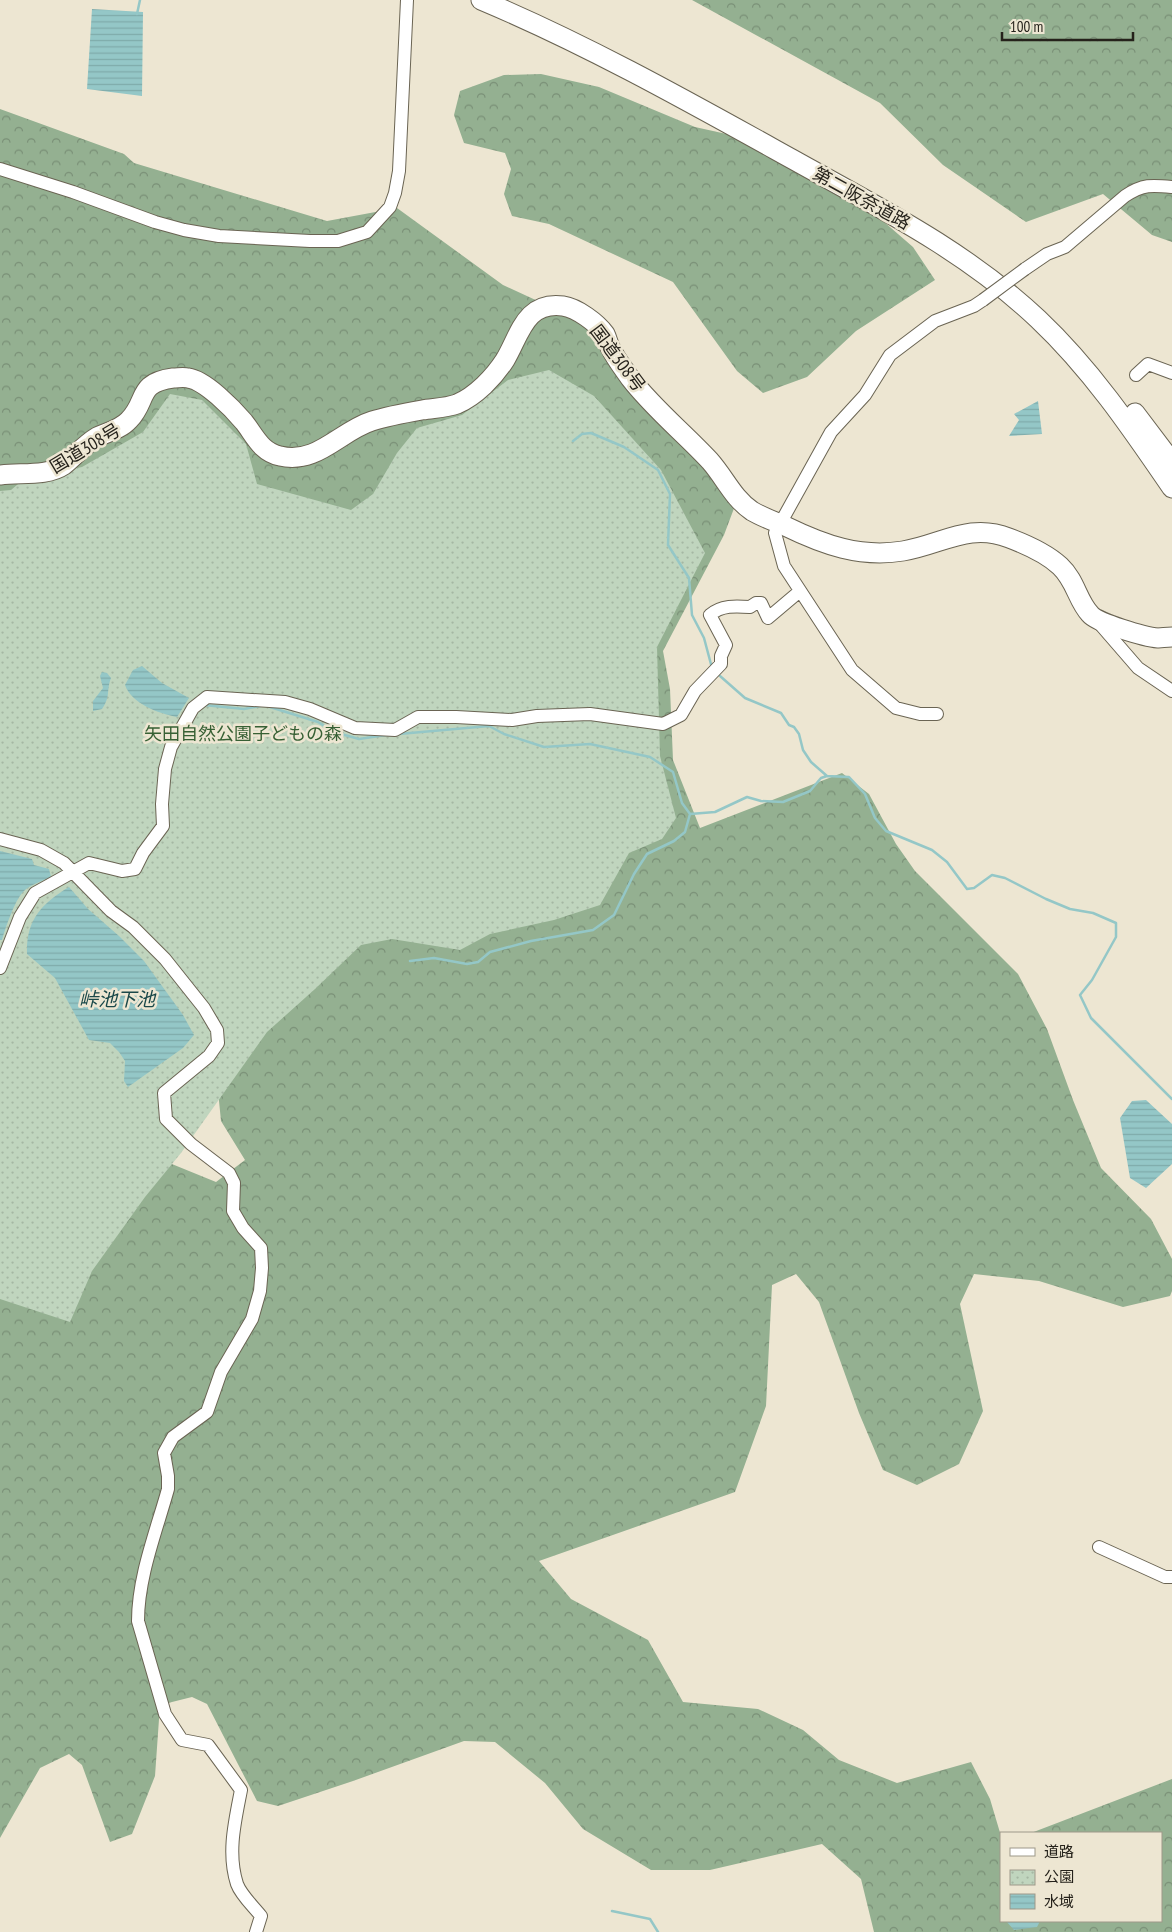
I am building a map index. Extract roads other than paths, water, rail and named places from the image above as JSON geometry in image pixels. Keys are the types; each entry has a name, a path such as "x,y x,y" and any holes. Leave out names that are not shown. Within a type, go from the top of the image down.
{"highway":[{"name":"第二阪奈道路","path":"481,0 558,34 634,74 911,225 980,270 1038,319 1078,361 1119,410 1172,488"},
{"name":"第二阪奈道路","path":"511,0 622,54 780,139 917,215 973,252 1020,287 1076,340 1104,372 1172,462"},
{"name":"国道308号","path":"0,475 43,472 63,465 94,439 128,422 142,397 153,384 173,378 188,378 200,382 232,409 258,442 270,453 287,457 309,455 325,448 352,430 374,420 444,407 464,400 483,386 500,366 527,319 542,309 560,306 581,313 604,334 610,349 632,380 707,458 724,477 730,489 739,500 753,512 825,544 849,550 878,553 906,550 966,533 986,531 1008,538 1054,560 1076,587 1088,613 1098,621"},
{"path":"1098,621 1158,638 1172,637"}],"street":[{"path":"0,169 73,192 155,222 184,230 219,236 338,241 367,232 390,207 395,193 399,161 407,0"},
{"path":"937,714 920,714 896,708 852,670 784,566 775,533 831,432 865,395 890,355 935,321 974,306 1047,254 1065,247 1136,188 1145,185 1172,187"},
{"path":"1136,375 1148,364 1172,373"},
{"path":"0,968 20,917 35,893 90,863 122,871 135,870 143,853 163,826 162,804 165,769 171,747 193,708 208,697 285,702 310,709 355,728 395,730 418,717 512,720 537,716 590,714 664,724 681,715 695,691 721,664 721,656 726,645 710,615 717,609 738,606 750,607 756,603 760,604 768,618 800,591"},
{"path":"1098,621 1138,668 1172,691"},
{"path":"0,839 41,850 64,863 111,911 133,927 165,959 204,1008 218,1030 218,1043 209,1056 164,1093 166,1119 191,1144 230,1173 234,1183 233,1211 260,1248 262,1268 260,1291 252,1319 221,1372 207,1412 173,1437 164,1453 168,1489 142,1582 138,1605 138,1621 165,1714 182,1740 208,1745 241,1790 233,1830 233,1862 238,1885 260,1916 256,1932"},
{"path":"1099,1548 1165,1577 1172,1577"}],"water":[{"path":"92,9 143,12 142,96 87,89"},
{"path":"1038,401 1042,434 1009,436 1019,420 1014,414"},
{"path":"142,666 162,683 189,698 177,717 146,707 128,692 125,685 133,670"},
{"path":"102,672 107,673 111,678 107,697 102,709 93,711 93,701 103,688 100,676"},
{"path":"0,851 32,859 34,865 49,869 51,877 36,883 23,892 17,901 2,940 0,940"},
{"name":"峠池下池","path":"69,887 88,909 144,961 183,1015 194,1035 183,1048 128,1087 124,1081 125,1061 119,1052 110,1043 89,1040 55,978 27,954 29,932 37,914 50,900"},
{"path":"1146,1100 1172,1124 1172,1164 1146,1188 1130,1178 1120,1118 1132,1101"},
{"path":"1007,1922 1040,1922 1037,1927 1014,1930"}],"waterway":[{"path":"137,14 140,0"},
{"path":"573,441 582,434 591,433 624,447 658,470 670,494 668,545 689,578 692,615 704,638 712,668"},
{"path":"720,676 745,698 781,713 789,725 794,727 799,734 803,750 811,762 827,776"},
{"path":"204,705 244,709 260,706"},
{"path":"270,707 318,722 334,732 359,739 386,735"},
{"path":"399,734 489,726 504,734 544,747 590,744 650,757 673,772 682,803 690,814 715,812 747,797 761,801 783,802 810,791 821,778 827,776 849,777 865,794 875,818 886,831 932,850 947,862 967,889 974,888 992,875 1005,878 1070,909 1093,913 1116,923 1116,937 1092,980 1080,995 1091,1018 1172,1099"},
{"path":"410,961 434,958 467,964 478,962 490,952 531,941 593,930 614,915 634,874 647,854 674,841 685,832 690,814"},
{"path":"612,1911 650,1919 658,1932"}],"park label":[{"name":"矢田自然公園子どもの森","path":"243,733"}]}
